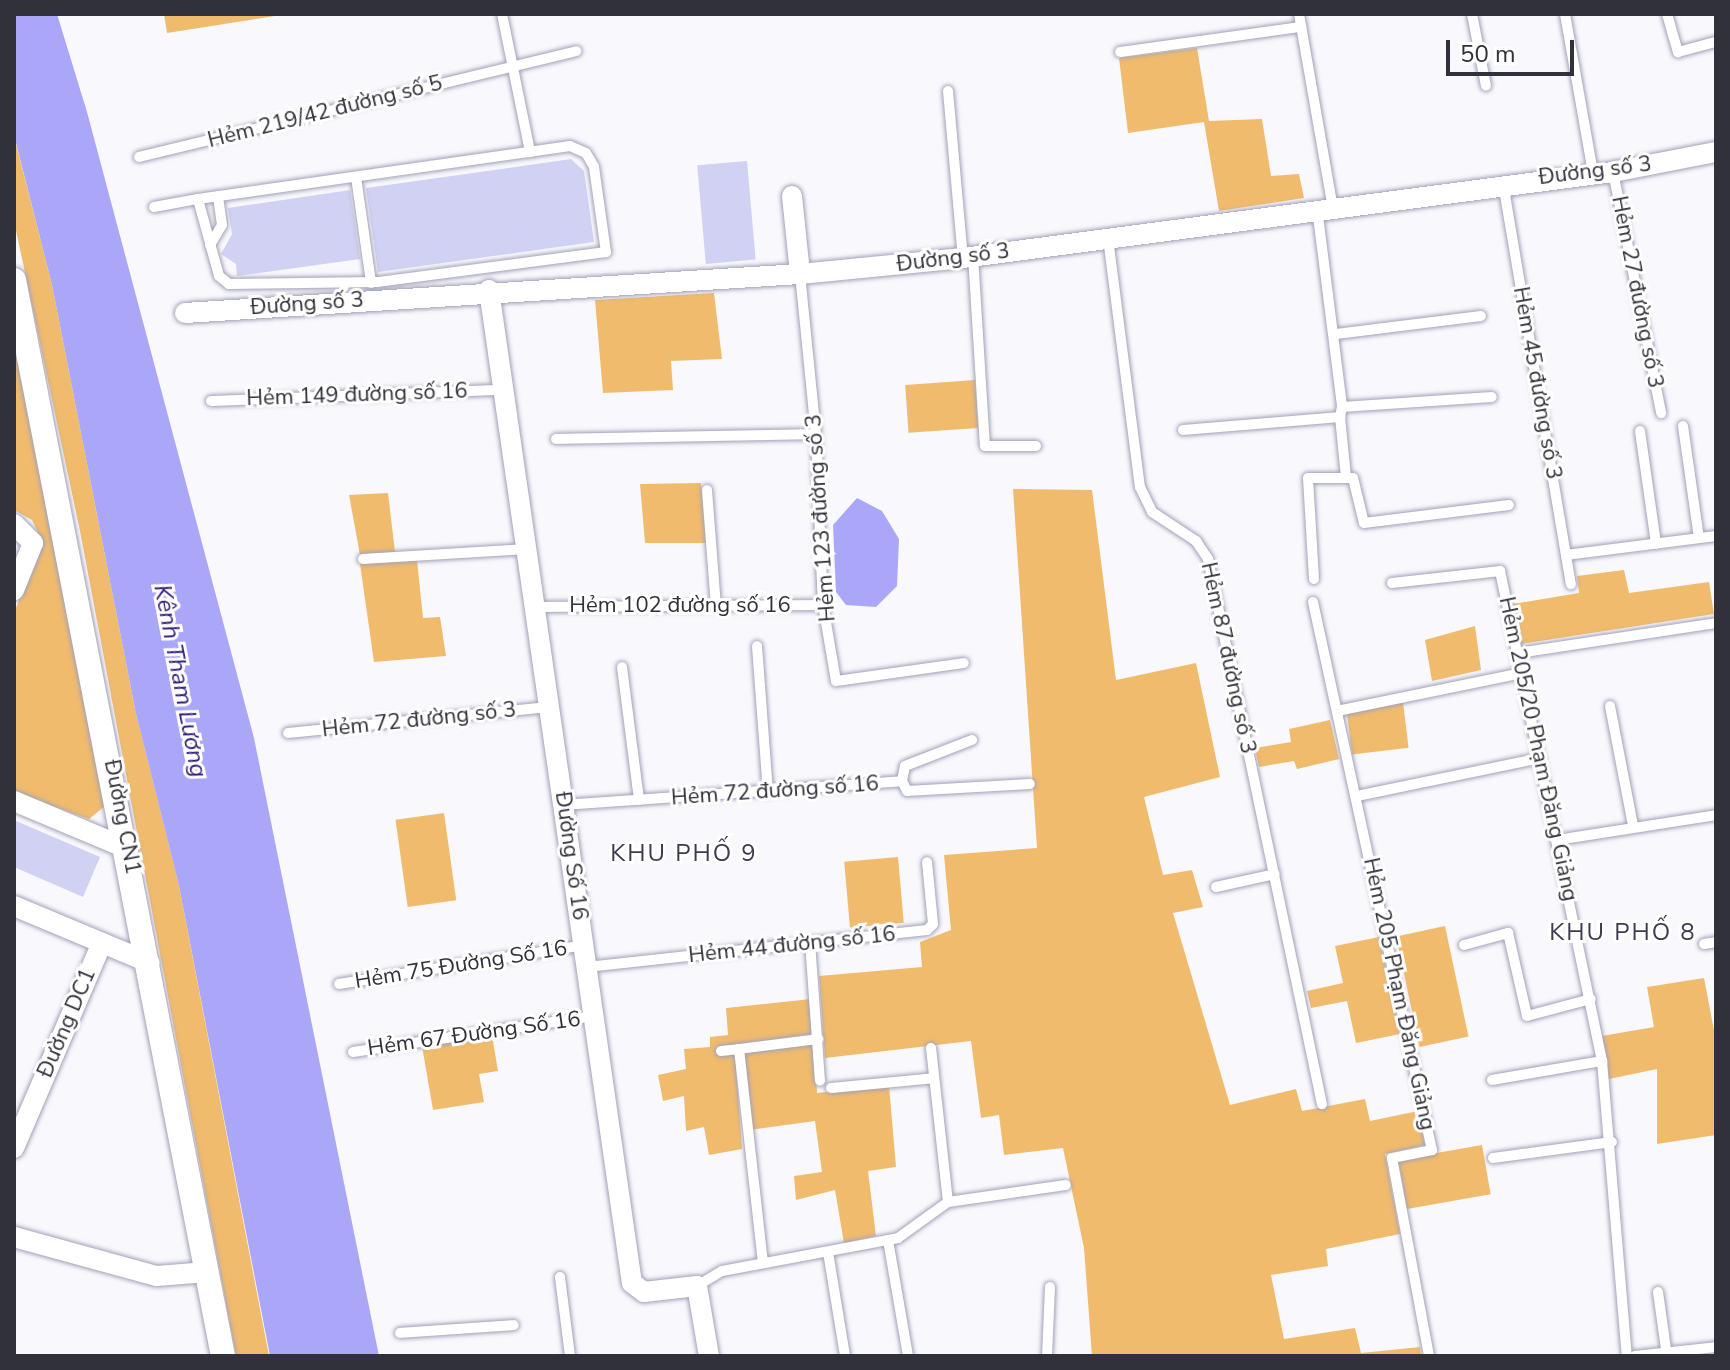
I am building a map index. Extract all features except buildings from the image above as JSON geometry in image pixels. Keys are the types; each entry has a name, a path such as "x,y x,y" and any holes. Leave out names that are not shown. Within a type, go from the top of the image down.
{"street":[{"name":"Đường số 3","path":"185,313 489,290 800,274 968,257 1503,181 1603,173 1716,152"},
{"path":"792,196 800,274"},
{"name":"Đường CN1","path":"14,280 128,849 223,1356"},
{"name":"Đường Số 16","path":"489,290 632,1283 644,1292 697,1286"},
{"path":"14,524 33,543 14,590"},
{"path":"14,801 128,849"},
{"path":"14,906 150,963"},
{"name":"Đường DC1","path":"14,1148 102,943"},
{"path":"14,1237 157,1276 207,1272"},
{"path":"697,1286 709,1356"}],"lane":[{"path":"502,14 530,152"},
{"path":"1299,14 1324,205 1346,477"},
{"path":"1472,14 1486,86"},
{"name":"Hẻm 27 đường số 3","path":"1565,14 1661,413"},
{"path":"1667,14 1678,52 1716,42"},
{"path":"1120,52 1301,27"},
{"name":"Hẻm 219/42 đường số 5","path":"139,157 576,51"},
{"path":"948,91 968,257 985,446 1036,446"},
{"path":"154,207 198,199 218,196 570,146 589,157 606,252 371,283 225,283 210,245 198,199"},
{"path":"356,177 371,283"},
{"name":"Hẻm 45 đường số 3","path":"1503,181 1571,584"},
{"path":"210,245 222,225 218,196"},
{"name":"Hẻm 87 đường số 3","path":"1108,238 1142,494 1152,512 1196,541 1208,559 1322,1104"},
{"name":"Hẻm 123 đường số 3","path":"800,274 816,434 823,605 836,681 964,663"},
{"path":"1336,334 1481,316"},
{"name":"Hẻm 149 đường số 16","path":"211,401 504,390"},
{"path":"1183,430 1492,397"},
{"path":"1683,426 1699,538"},
{"path":"1640,431 1656,544"},
{"path":"556,439 816,434"},
{"path":"1314,579 1308,478 1353,478 1364,523 1509,505"},
{"path":"707,490 716,606"},
{"path":"1566,555 1716,536"},
{"path":"363,559 527,549"},
{"name":"Hẻm 205/20 Phạm Đăng Giảng","path":"1392,583 1500,571 1602,1061 1612,1142 1627,1356"},
{"name":"Hẻm 205 Phạm Đăng Giảng","path":"1313,602 1432,1150 1392,1158 1429,1356"},
{"name":"Hẻm 102 đường số 16","path":"536,607 823,605"},
{"path":"1518,653 1716,623"},
{"path":"757,646 768,793"},
{"path":"622,667 639,800"},
{"path":"1337,711 1522,673"},
{"path":"1610,706 1633,826"},
{"name":"Hẻm 72 đường số 3","path":"288,733 549,707"},
{"path":"902,781 905,766 972,740"},
{"path":"1357,796 1540,758"},
{"name":"Hẻm 72 đường số 16","path":"563,805 768,793 902,781 907,791 1030,784"},
{"path":"1557,840 1716,815"},
{"name":"Hẻm 44 đường số 16","path":"587,967 931,928 927,862"},
{"path":"1216,887 1275,874"},
{"path":"1464,945 1508,933 1527,1016 1591,999"},
{"path":"810,942 820,1081"},
{"path":"1704,944 1716,942"},
{"name":"Hẻm 75 Đường Số 16","path":"339,984 584,945"},
{"name":"Hẻm 67 Đường Số 16","path":"353,1052 595,1016"},
{"path":"721,1051 818,1039"},
{"path":"931,1048 948,1202"},
{"path":"739,1049 763,1263"},
{"path":"1492,1080 1602,1061"},
{"path":"831,1088 934,1078"},
{"path":"1493,1158 1612,1142"},
{"path":"697,1286 722,1271 888,1240 919,1226 948,1202 1066,1185"},
{"path":"888,1240 908,1356"},
{"path":"828,1252 845,1356"},
{"path":"560,1277 570,1356"},
{"path":"1047,1356 1050,1287"},
{"path":"1658,1292 1666,1349"},
{"path":"400,1333 514,1325"},
{"path":"1635,1356 1666,1349 1716,1347"}],"shaded area":[{"path":"164,14 288,14 167,33"},
{"path":"1197,48 1209,121 1262,119 1271,176 1299,174 1304,198 1219,211 1204,122 1128,133 1119,58"},
{"path":"14,136 52,285 136,714 179,886 269,1356 236,1356 80,531 14,221"},
{"path":"714,293 722,359 671,361 673,390 603,393 595,300"},
{"path":"14,346 107,792 105,806 89,819 14,792 14,613 42,541 32,520 14,510"},
{"path":"975,380 978,428 909,433 905,385"},
{"path":"701,483 706,543 645,543 640,484"},
{"path":"1013,489 1092,490 1116,680 1196,663 1220,777 1144,797 1163,875 1192,870 1203,907 1173,913 1230,1105 1296,1089 1302,1111 1365,1099 1370,1121 1418,1111 1425,1145 1385,1154 1400,1234 1326,1249 1328,1266 1271,1275 1284,1339 1355,1328 1361,1353 1420,1347 1421,1356 1092,1356 1084,1248 1063,1148 1004,1155 999,1115 981,1118 971,1041 825,1058 819,976 922,967 920,942 951,930 944,855 1037,848"},
{"path":"388,493 395,552 360,555 349,495"},
{"path":"417,560 423,618 440,617 446,656 374,662 360,564"},
{"path":"1624,570 1629,593 1709,582 1714,614 1521,644 1513,604 1579,593 1577,576"},
{"path":"1475,626 1481,670 1432,681 1425,640"},
{"path":"1403,702 1409,748 1352,755 1346,709"},
{"path":"1330,720 1339,759 1297,769 1294,761 1259,767 1255,748 1291,742 1289,729"},
{"path":"444,813 456,900 408,907 395,820"},
{"path":"898,857 904,923 850,927 844,862"},
{"path":"1445,926 1468,1037 1420,1047 1396,936"},
{"path":"1379,937 1400,1034 1356,1043 1347,1001 1311,1008 1307,991 1343,983 1335,946"},
{"path":"1704,978 1716,1041 1716,1135 1657,1144 1657,1069 1609,1079 1602,1036 1654,1027 1647,987"},
{"path":"811,999 813,1034 718,1047 719,1055 735,1053 742,1149 709,1155 704,1127 686,1131 684,1096 663,1101 658,1075 686,1069 684,1049 710,1047 710,1037 728,1035 726,1008"},
{"path":"492,1035 498,1071 479,1074 484,1102 433,1110 422,1046"},
{"path":"815,1042 817,1093 889,1085 896,1167 868,1171 876,1236 844,1243 835,1190 796,1200 794,1176 822,1172 815,1121 749,1130 743,1052"},
{"path":"1482,1145 1491,1194 1407,1209 1398,1160"}],"water":[{"name":"Kênh Tham Lương","path":"14,14 57,14 87,112 254,738 379,1356 270,1356 179,886 136,714 52,285 14,135"},
{"path":"857,498 882,511 899,539 897,586 876,607 846,605 836,592 833,525"}],"district":[{"name":"KHU PHỐ 9","path":"684,854"},
{"name":"KHU PHỐ 8","path":"1623,933"}]}
